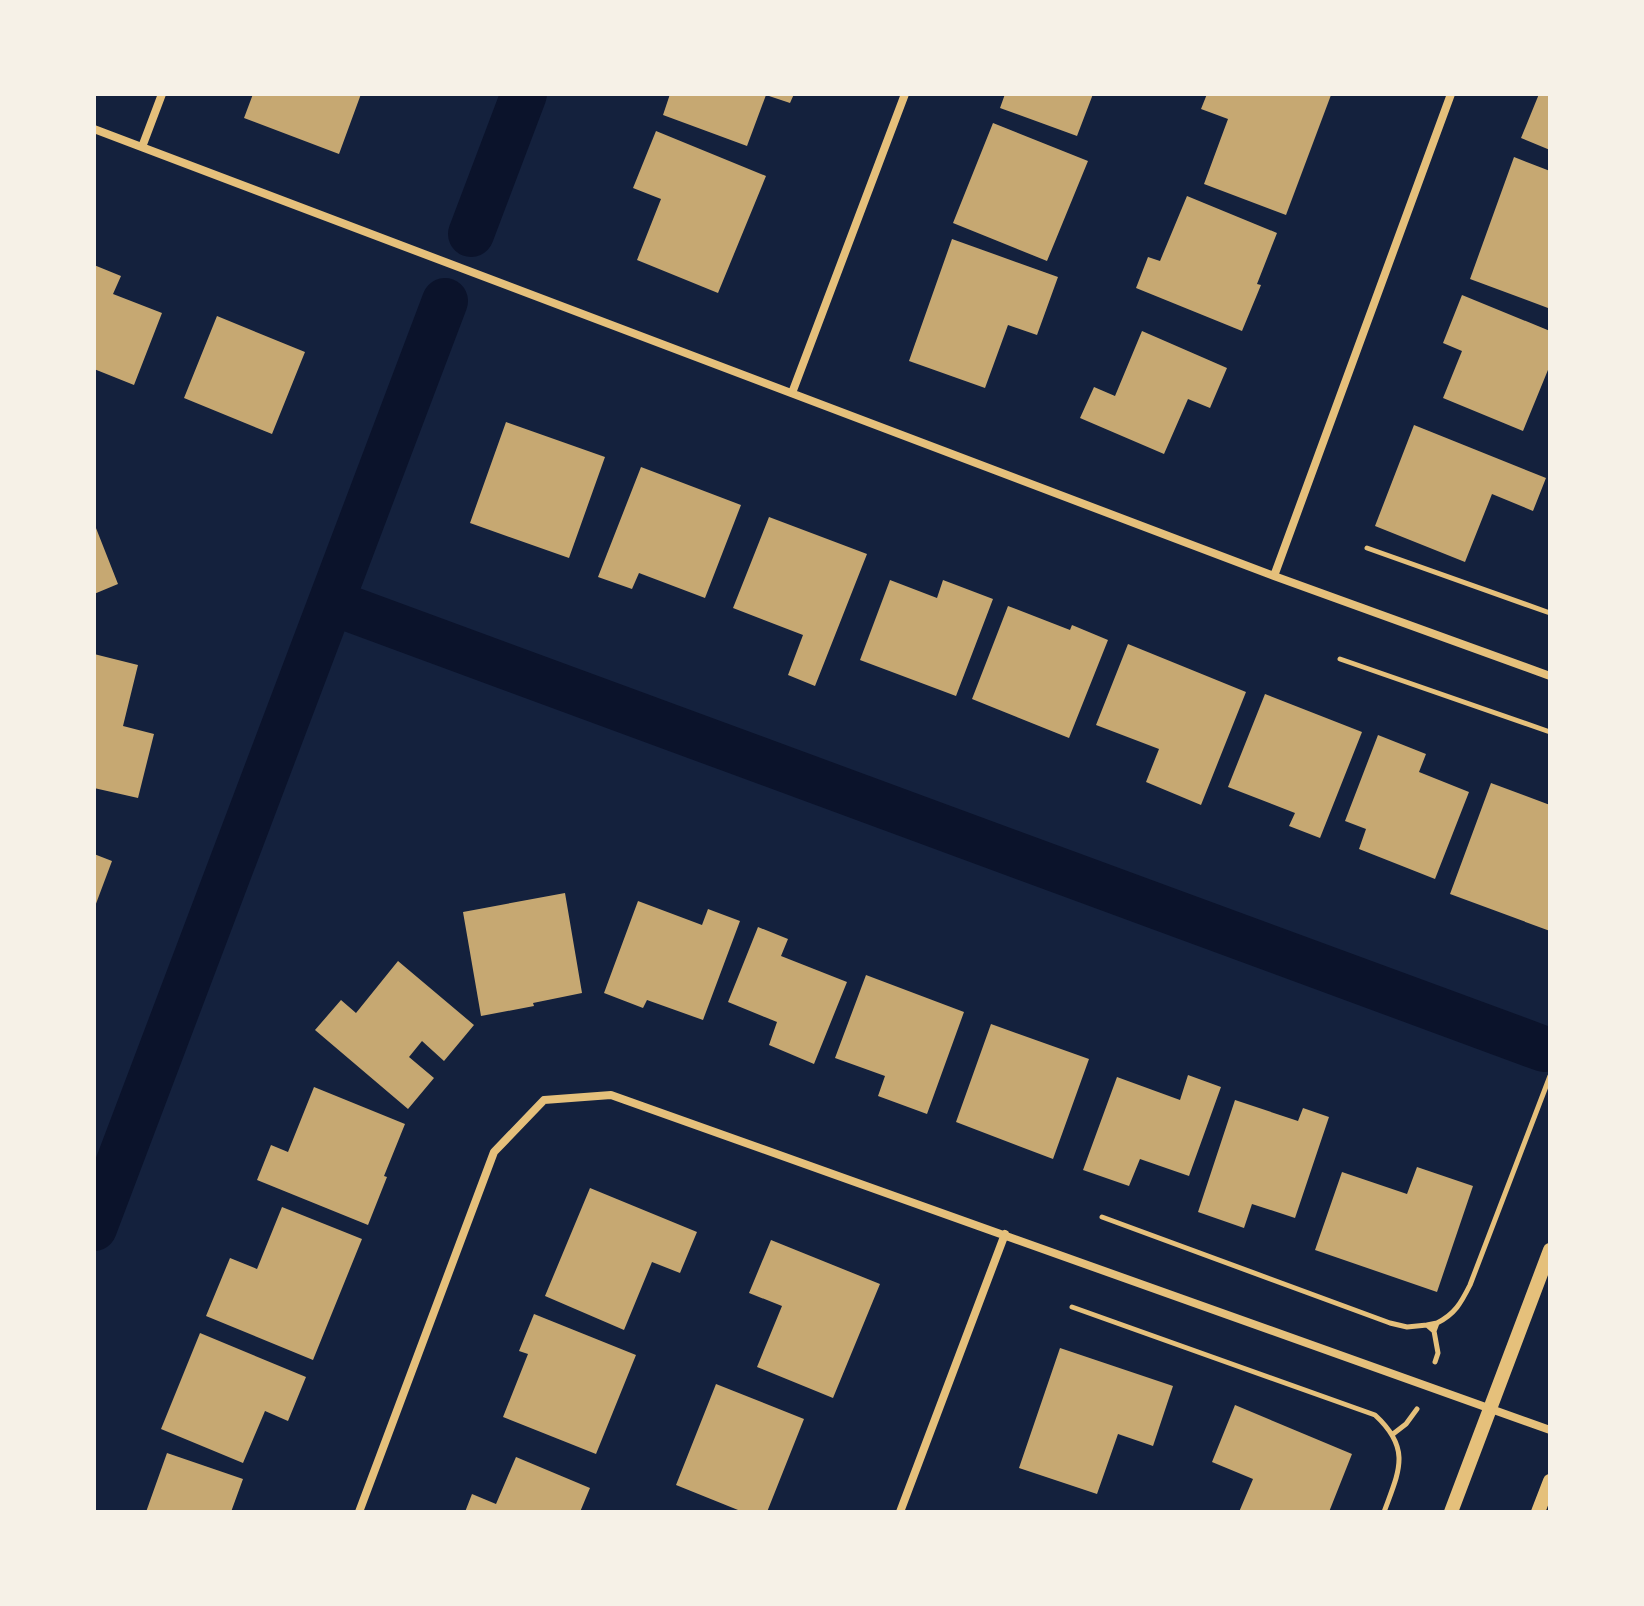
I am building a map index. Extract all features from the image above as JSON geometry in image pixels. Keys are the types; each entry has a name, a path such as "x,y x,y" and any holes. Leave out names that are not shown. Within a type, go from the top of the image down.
{"street":[{"path":"142,147 162,94"},
{"path":"792,393 905,94"},
{"path":"1274,576 1451,94"},
{"path":"94,129 1274,576 1550,676"},
{"path":"359,1512 494,1152 544,1100 611,1095 1550,1430"},
{"path":"900,1512 1005,1234"},
{"path":"1451,1512 1550,1250"},
{"path":"1538,1512 1550,1481"}],"path":[{"path":"1367,548 1550,613"},
{"path":"1340,659 1550,732"},
{"path":"1437,1323 1449,1317 1459,1306 1470,1285 1550,1076"},
{"path":"1102,1217 1390,1323 1407,1327 1427,1325"},
{"path":"1072,1307 1375,1415 1388,1426 1397,1440 1400,1456 1399,1471 1384,1512"}],"building":[{"path":"253,94 361,94 339,154 244,118"},
{"path":"670,94 794,94 790,103 766,95 747,146 663,115"},
{"path":"1005,94 1093,94 1077,136 1000,108"},
{"path":"1207,94 1331,95 1286,215 1204,184 1228,119 1201,109"},
{"path":"1539,94 1550,94 1550,150 1521,138"},
{"path":"993,123 1088,161 1047,261 953,223"},
{"path":"656,131 766,176 718,293 637,260 661,199 633,188"},
{"path":"1514,157 1550,171 1548,308 1470,279"},
{"path":"1187,196 1277,233 1257,284 1261,285 1242,331 1136,288 1148,257 1160,261"},
{"path":"952,239 1058,277 1037,335 1008,325 985,388 909,361"},
{"path":"94,265 121,276 113,294 162,313 134,385 94,369"},
{"path":"1462,295 1550,331 1550,365 1523,431 1443,398 1462,351 1443,343"},
{"path":"217,316 305,352 272,434 184,398"},
{"path":"1142,331 1227,368 1210,408 1188,399 1164,454 1080,418 1094,387 1115,396"},
{"path":"506,422 605,457 569,558 470,523"},
{"path":"1414,425 1546,478 1533,511 1492,494 1465,562 1375,526"},
{"path":"641,467 741,505 705,598 639,573 632,589 598,577"},
{"path":"769,517 867,554 815,686 788,675 803,635 733,608"},
{"path":"94,523 118,584 94,594"},
{"path":"890,580 937,598 943,580 993,599 956,696 860,660"},
{"path":"1008,606 1070,630 1072,625 1108,640 1069,738 972,699"},
{"path":"1128,644 1246,692 1201,805 1146,782 1159,749 1096,725"},
{"path":"94,654 138,665 123,726 154,734 138,798 94,788"},
{"path":"1265,694 1362,732 1320,838 1289,826 1295,813 1228,787"},
{"path":"1378,735 1426,754 1419,772 1469,792 1435,879 1359,849 1366,829 1345,821"},
{"path":"1491,783 1550,805 1550,931 1450,894"},
{"path":"94,854 112,861 94,909"},
{"path":"565,893 582,993 481,1016 463,912"},
{"path":"638,901 702,925 708,909 740,921 703,1020 647,1000 643,1008 604,993"},
{"path":"758,927 788,939 781,956 847,982 814,1064 769,1045 777,1022 728,1002"},
{"path":"398,961 474,1025 444,1061 422,1041 409,1057 434,1078 408,1109 315,1030 341,1000 356,1013"},
{"path":"866,975 964,1012 927,1114 878,1096 885,1076 835,1058"},
{"path":"991,1024 1089,1059 1053,1159 956,1122"},
{"path":"1188,1075 1221,1087 1189,1176 1140,1159 1129,1186 1083,1170 1117,1077 1180,1100"},
{"path":"314,1087 405,1124 368,1225 257,1180 271,1145 288,1152"},
{"path":"1235,1100 1298,1121 1303,1108 1329,1117 1295,1218 1252,1204 1244,1228 1198,1212"},
{"path":"1417,1167 1473,1186 1437,1292 1315,1250 1342,1172 1407,1194"},
{"path":"590,1188 697,1232 680,1273 652,1262 624,1330 545,1296"},
{"path":"282,1207 362,1239 313,1360 206,1316 230,1258 257,1269"},
{"path":"771,1240 880,1284 833,1398 757,1367 782,1306 749,1293"},
{"path":"534,1314 636,1355 596,1454 503,1417 528,1354 519,1351"},
{"path":"200,1333 306,1377 288,1421 265,1411 243,1463 161,1429"},
{"path":"1060,1348 1173,1386 1153,1446 1118,1434 1097,1494 1019,1468"},
{"path":"716,1384 804,1419 767,1512 743,1512 676,1485"},
{"path":"1235,1405 1352,1454 1329,1512 1239,1512 1253,1479 1212,1462"},
{"path":"167,1453 243,1479 231,1512 146,1512"},
{"path":"516,1457 590,1488 580,1512 465,1512 472,1494 496,1504"}],"waterway":[{"path":"471,234 524,94"},
{"path":"94,1228 445,301"},
{"path":"331,602 1544,1049"}]}
